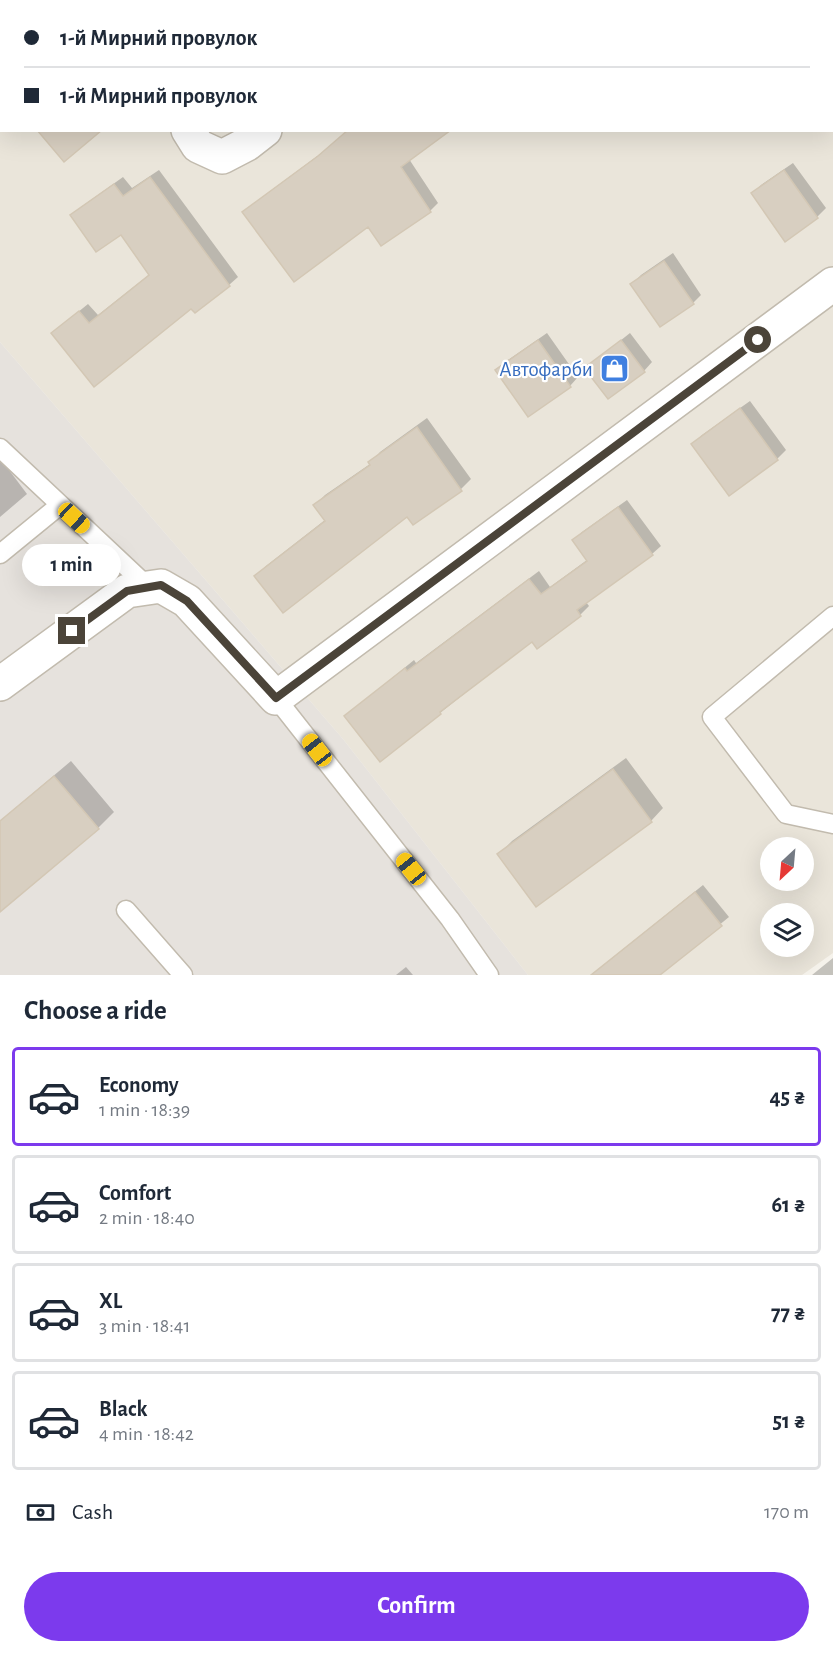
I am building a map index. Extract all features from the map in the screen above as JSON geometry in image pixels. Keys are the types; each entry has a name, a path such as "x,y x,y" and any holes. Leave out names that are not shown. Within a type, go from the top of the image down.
{"street":[{"path":"189,132 198,146 222,157 247,144 262,132"},
{"path":"0,684 127,591 161,585 187,601 276,698 833,284"}],"lane":[{"path":"0,448 148,587"},
{"path":"0,554 60,505"},
{"path":"833,616 712,717 786,814 833,824"},
{"path":"276,698 450,919 489,975"},
{"path":"126,910 183,975"}],"shaded area":[{"path":"0,132 833,132 833,953 802,975 528,975 343,739 0,342"},
{"path":"0,342 343,739 528,975 0,975"}],"building":[{"path":"39,132 100,132 64,162"},
{"path":"346,132 448,132 401,167 431,212 381,246 368,227 294,282 242,212 318,156"},
{"path":"784,170 818,218 785,242 751,193"},
{"path":"150,177 230,286 195,313 191,309 94,387 51,333 79,311 89,323 149,275 121,235 96,252 70,215 114,184 123,196"},
{"path":"664,261 694,304 660,327 630,284"},
{"path":"538,340 571,387 528,417 495,370"},
{"path":"621,340 645,372 608,399 584,368"},
{"path":"740,408 778,460 729,496 691,444"},
{"path":"417,427 462,491 413,525 407,517 283,613 254,576 325,521 313,505 370,465 368,462"},
{"path":"618,507 653,555 577,610 581,616 537,649 532,642 440,712 441,714 380,762 344,716 405,668 407,671 529,579 541,594 587,561 572,540"},
{"path":"613,769 652,822 536,907 497,854"},
{"path":"54,776 99,829 0,912 0,821"},
{"path":"695,892 722,926 660,975 591,975"}],"place":[{"name":"Автофарби","path":"614,369"}],"route":[{"path":"72,631 127,591 161,585 187,601 276,698 758,340"}]}
